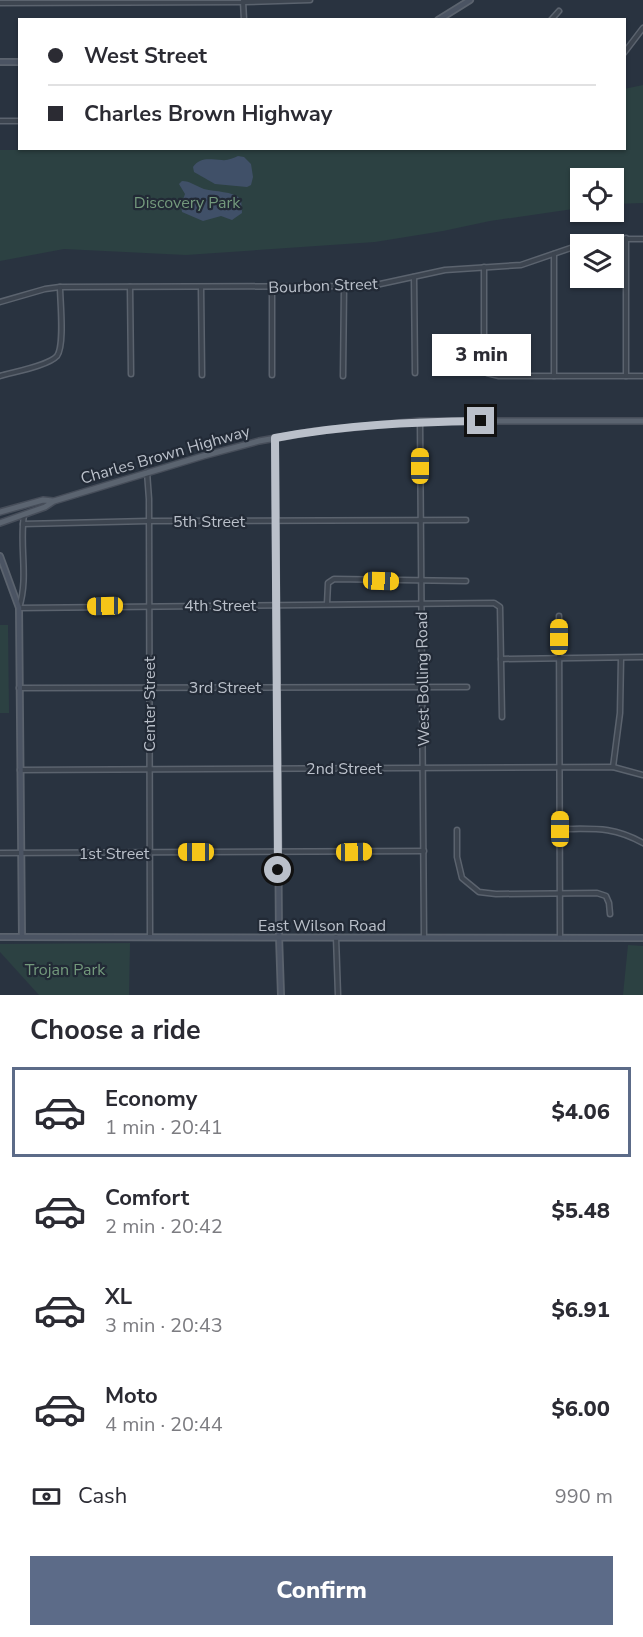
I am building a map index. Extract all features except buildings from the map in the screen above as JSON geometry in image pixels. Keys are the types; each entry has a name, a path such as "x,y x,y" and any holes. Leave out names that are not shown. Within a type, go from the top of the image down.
{"main road":[{"name":"Charles Brown Highway","path":"0,523 45,507 54,501 147,472 275,438 358,425 420,422 643,421"},
{"name":"Charles Brown Highway","path":"0,512 43,500 54,501"}],"street":[{"path":"0,3 310,0"},
{"path":"441,18 470,0"},
{"path":"243,1 244,18"},
{"path":"553,18 559,11"},
{"path":"626,50 643,28"},
{"path":"0,62 18,62"},
{"path":"0,121 18,121"},
{"path":"626,238 626,376"},
{"name":"Bourbon Street","path":"0,302 60,286 344,288 371,286 445,270 521,265 597,239 643,239"},
{"path":"554,254 554,376"},
{"path":"484,267 484,367 487,373 499,376 643,376"},
{"path":"414,277 415,373"},
{"path":"0,376 46,363 57,356 60,346 60,286"},
{"path":"130,286 131,374"},
{"path":"201,287 202,375"},
{"path":"272,287 272,375"},
{"path":"344,288 344,376"},
{"name":"West Bolling Road","path":"420,422 424,938"},
{"path":"275,438 281,995"},
{"name":"Center Street","path":"147,472 150,936"},
{"path":"22,937 19,608 24,568 24,513"},
{"name":"5th Street","path":"23,524 148,521 466,520"},
{"path":"0,556 19,608"},
{"path":"327,604 328,583 334,579 466,581"},
{"name":"4th Street","path":"19,608 494,603 500,607 501,659"},
{"path":"559,616 560,937"},
{"path":"502,717 501,659 643,657"},
{"path":"613,767 620,713 621,658"},
{"name":"3rd Street","path":"20,688 467,687"},
{"name":"2nd Street","path":"20,770 613,767 643,775"},
{"path":"560,829 607,829 631,836 643,843"},
{"path":"457,830 457,857 462,878 479,892 496,894 597,893 606,896 610,914"},
{"name":"1st Street","path":"0,853 424,851"},
{"name":"East Wilson Road","path":"0,937 643,938"},
{"path":"336,937 338,995"}],"green space":[{"name":"Discovery Park","path":"643,85 643,203 624,204 624,168 570,168 570,209 490,221 443,231 375,242 186,255 64,249 0,261 0,150 626,150 626,89"},
{"path":"0,625 8,625 9,713 0,713"},
{"name":"Trojan Park","path":"130,943 129,995 39,995 0,952 0,944"},
{"path":"628,945 643,946 643,995 623,995"}],"water":[{"path":"238,156 244,157 251,164 253,177 251,185 247,187 215,184 194,172 193,167 199,161 226,160"},
{"path":"182,181 204,189 237,196 241,199 242,213 232,220 221,216 203,221 182,212 181,205 185,194 179,184"}],"route":[{"path":"278,870 275,438 358,425 481,421"}]}
